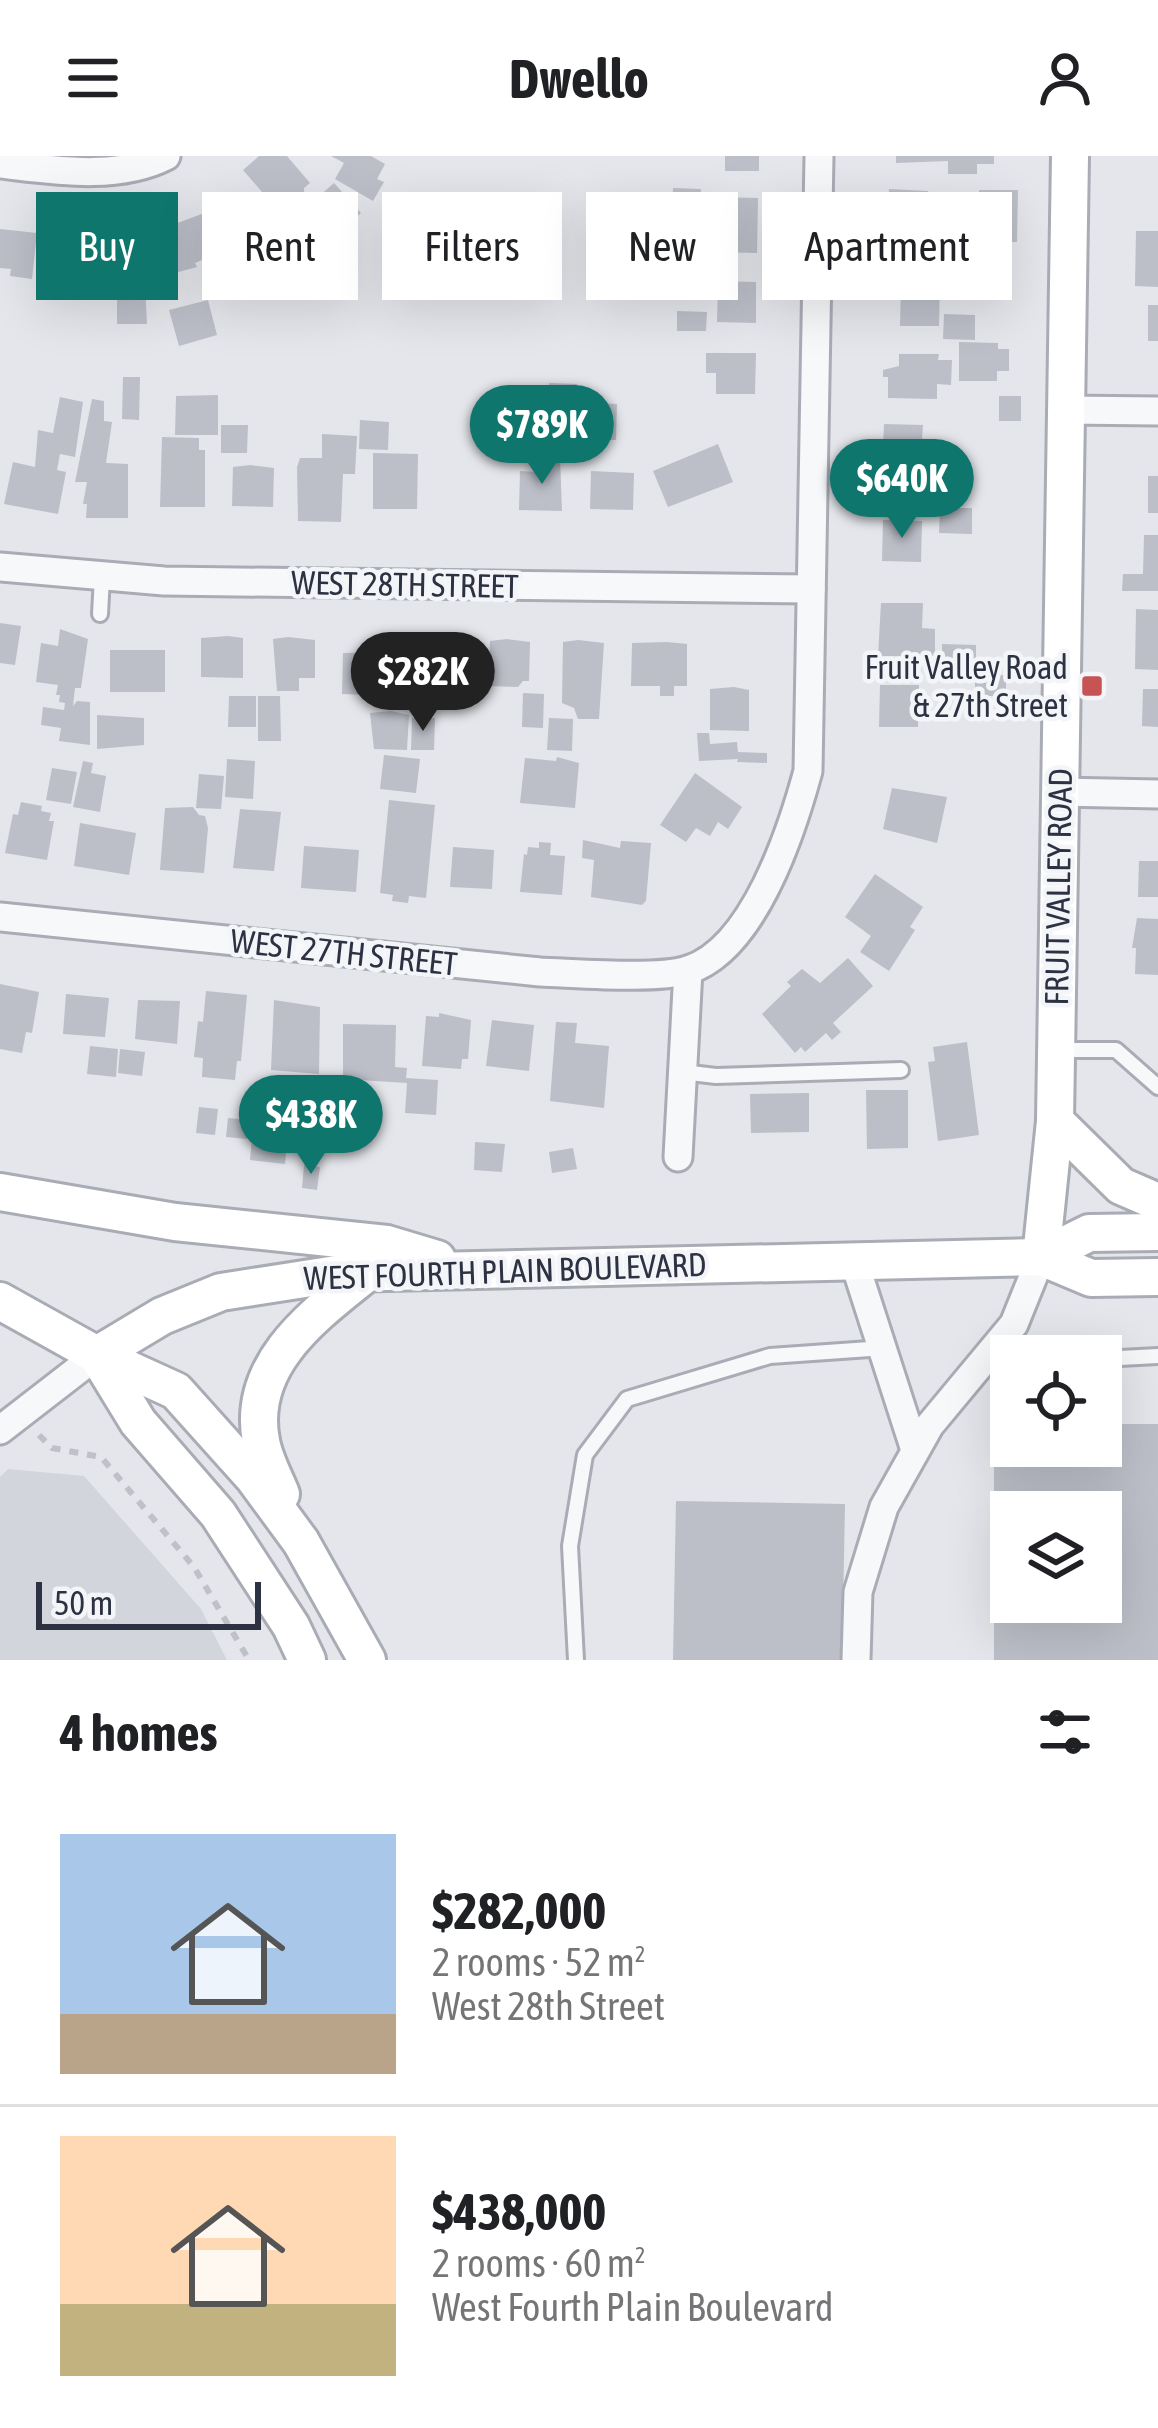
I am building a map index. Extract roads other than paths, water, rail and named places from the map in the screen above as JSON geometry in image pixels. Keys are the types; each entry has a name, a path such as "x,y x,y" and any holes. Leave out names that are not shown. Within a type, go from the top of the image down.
{"main road":[{"name":"FRUIT VALLEY ROAD","path":"1041,1257 1056,1050 1070,156"},
{"path":"1054,1121 1121,1186 1158,1202"},
{"path":"0,1192 175,1222 387,1244 469,1269"},
{"name":"WEST FOURTH PLAIN BOULEVARD","path":"1041,1257 1089,1233 1158,1232"},
{"name":"WEST FOURTH PLAIN BOULEVARD","path":"97,1355 176,1309 221,1292 291,1278 368,1272 1041,1257 1091,1278 1158,1277"},
{"path":"367,1660 301,1542 261,1445 261,1400 271,1370 292,1338 368,1272"},
{"path":"0,1301 97,1355 176,1391 254,1478 301,1542"},
{"path":"97,1355 138,1422 218,1514 291,1626 307,1660"}],"street":[{"path":"0,164 65,172 144,167 166,156"},
{"path":"677,1157 688,970 726,945 748,915 789,838 808,771 819,156"},
{"path":"1066,410 1158,411"},
{"name":"WEST 28TH STREET","path":"0,567 102,577 811,589"},
{"path":"1059,792 1158,794"},
{"name":"WEST 27TH STREET","path":"0,917 540,972 688,970"},
{"path":"856,1660 858,1592 884,1507 951,1396 1007,1334 1041,1257"},
{"path":"854,1261 915,1450"},
{"path":"0,1430 97,1355"}],"lane":[{"path":"100,614 102,577"},
{"path":"1056,1050 1116,1050 1158,1087"},
{"path":"682,1072 716,1076 901,1070"},
{"path":"576,1660 570,1546 585,1455 627,1399 770,1356 884,1348"},
{"path":"1122,1358 1158,1356"}],"place":[{"name":"Fruit Valley Road & 27th Street","path":"1092,686"}]}
